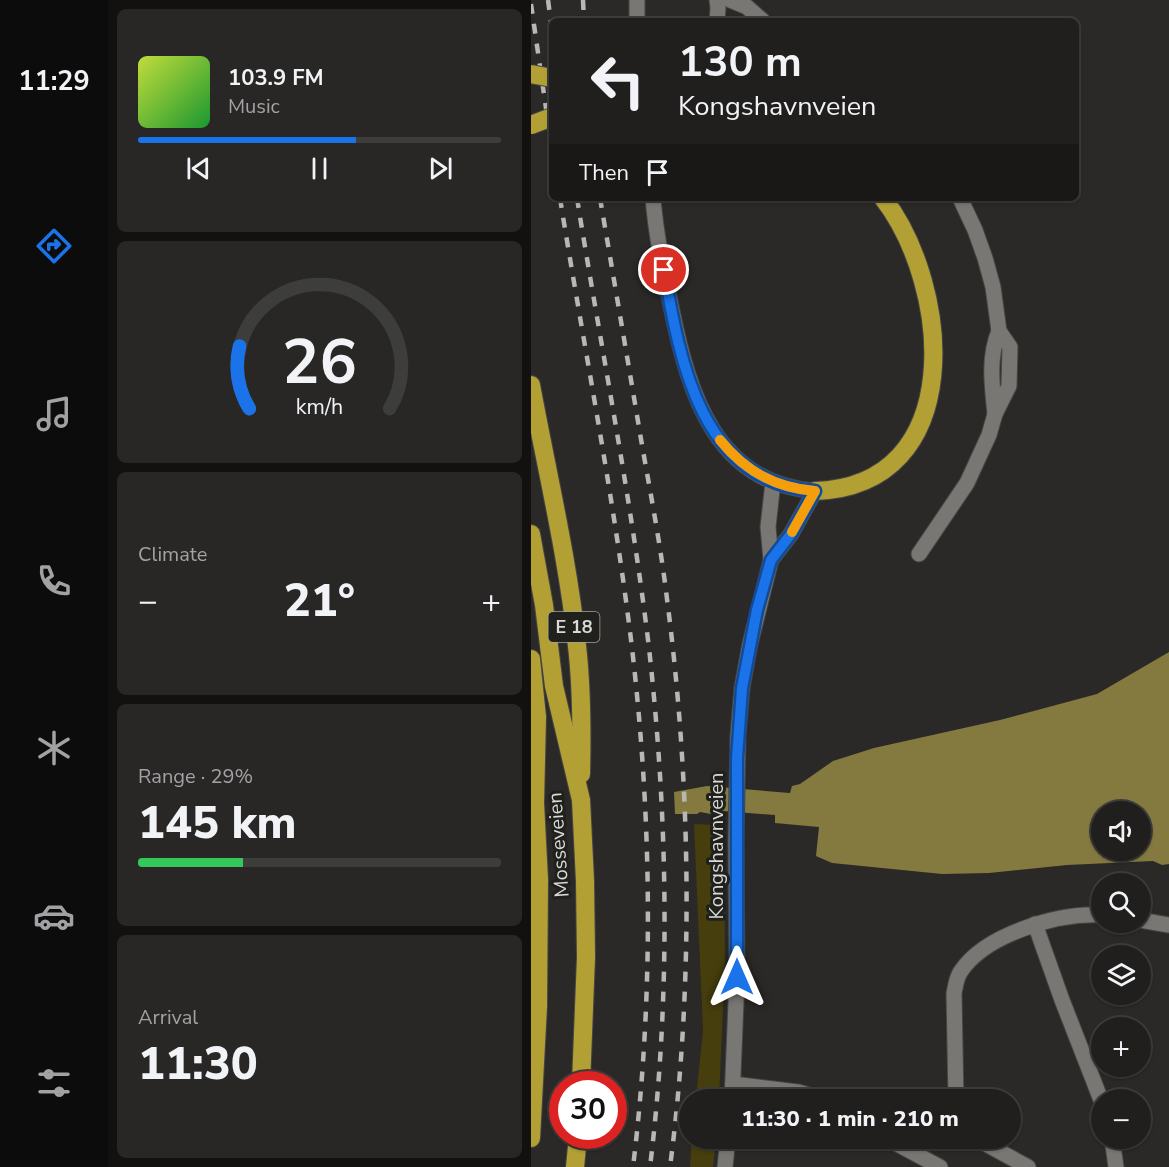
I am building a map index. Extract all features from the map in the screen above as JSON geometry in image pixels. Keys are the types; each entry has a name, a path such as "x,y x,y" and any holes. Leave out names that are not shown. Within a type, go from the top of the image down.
{"highway":[{"path":"531,74 549,77"},
{"path":"531,125 549,118"},
{"path":"815,491 845,487 867,479 893,462 909,444 922,421 930,391 934,358 932,320 925,283 908,238 885,201"},
{"name":"E 18","path":"531,385 561,543 577,646 582,714 581,800"},
{"name":"Mosseveien","path":"531,534 544,605 554,686 581,800 586,946 581,1071"},
{"name":"Mosseveien","path":"531,659 537,717 533,795 539,880 539,954 531,1138"},
{"path":"575,1167 577,1149"}],"street":[{"path":"717,0 717,18"},
{"path":"730,0 747,6 760,18"},
{"path":"635,1 637,18"},
{"path":"653,201 667,287 679,343 691,385 705,419 740,463 773,482 800,490 815,491"},
{"path":"918,554 967,483 1009,386 1010,347 999,331 988,268 975,230 961,201"},
{"name":"Kongshavnveien","path":"733,1089 737,977 737,758 742,688 757,610 771,560 768,527 773,482"},
{"name":"Kongshavnveien","path":"771,560 791,534 815,491"},
{"path":"956,1089 954,993 957,978 969,962 996,941 1035,924 1091,915"},
{"path":"1151,922 1169,925"},
{"path":"1035,924 1097,1089"},
{"path":"733,1084 774,1089"},
{"path":"725,1167 727,1149"},
{"path":"906,1149 940,1167"},
{"path":"995,1149 1027,1167"},
{"path":"1114,1149 1116,1167"}],"shaded area":[{"path":"1169,652 1169,864 1162,865 1153,861 1067,865 989,873 942,874 832,863 816,856 819,827 775,823 775,815 711,810 711,814 700,812 675,814 674,792 707,786 790,793 792,786 800,784 833,761 874,748 1000,720 1097,694"},
{"path":"694,824 718,825 719,836 724,840 725,961 719,1089 697,1089 703,1030"},
{"path":"691,1149 715,1149 713,1167 690,1167"}],"railway":[{"path":"548,0 550,18"},
{"path":"583,0 584,18"},
{"path":"531,4 549,129"},
{"path":"561,201 625,591 644,778 647,843 647,973 645,1038 633,1167"},
{"path":"578,201 634,535 649,648 660,777 665,908 664,973 657,1102 650,1167"},
{"path":"601,201 662,561 681,740 687,883 686,955 678,1098 670,1167"}],"slow traffic":[{"path":"720,440 740,463 758,475 785,486 815,491 792,532"}],"route":[{"path":"664,270 684,363 705,419 713,432 740,463 758,475 785,486 815,491 791,534 771,560 757,610 742,688 737,758 737,977"}]}
